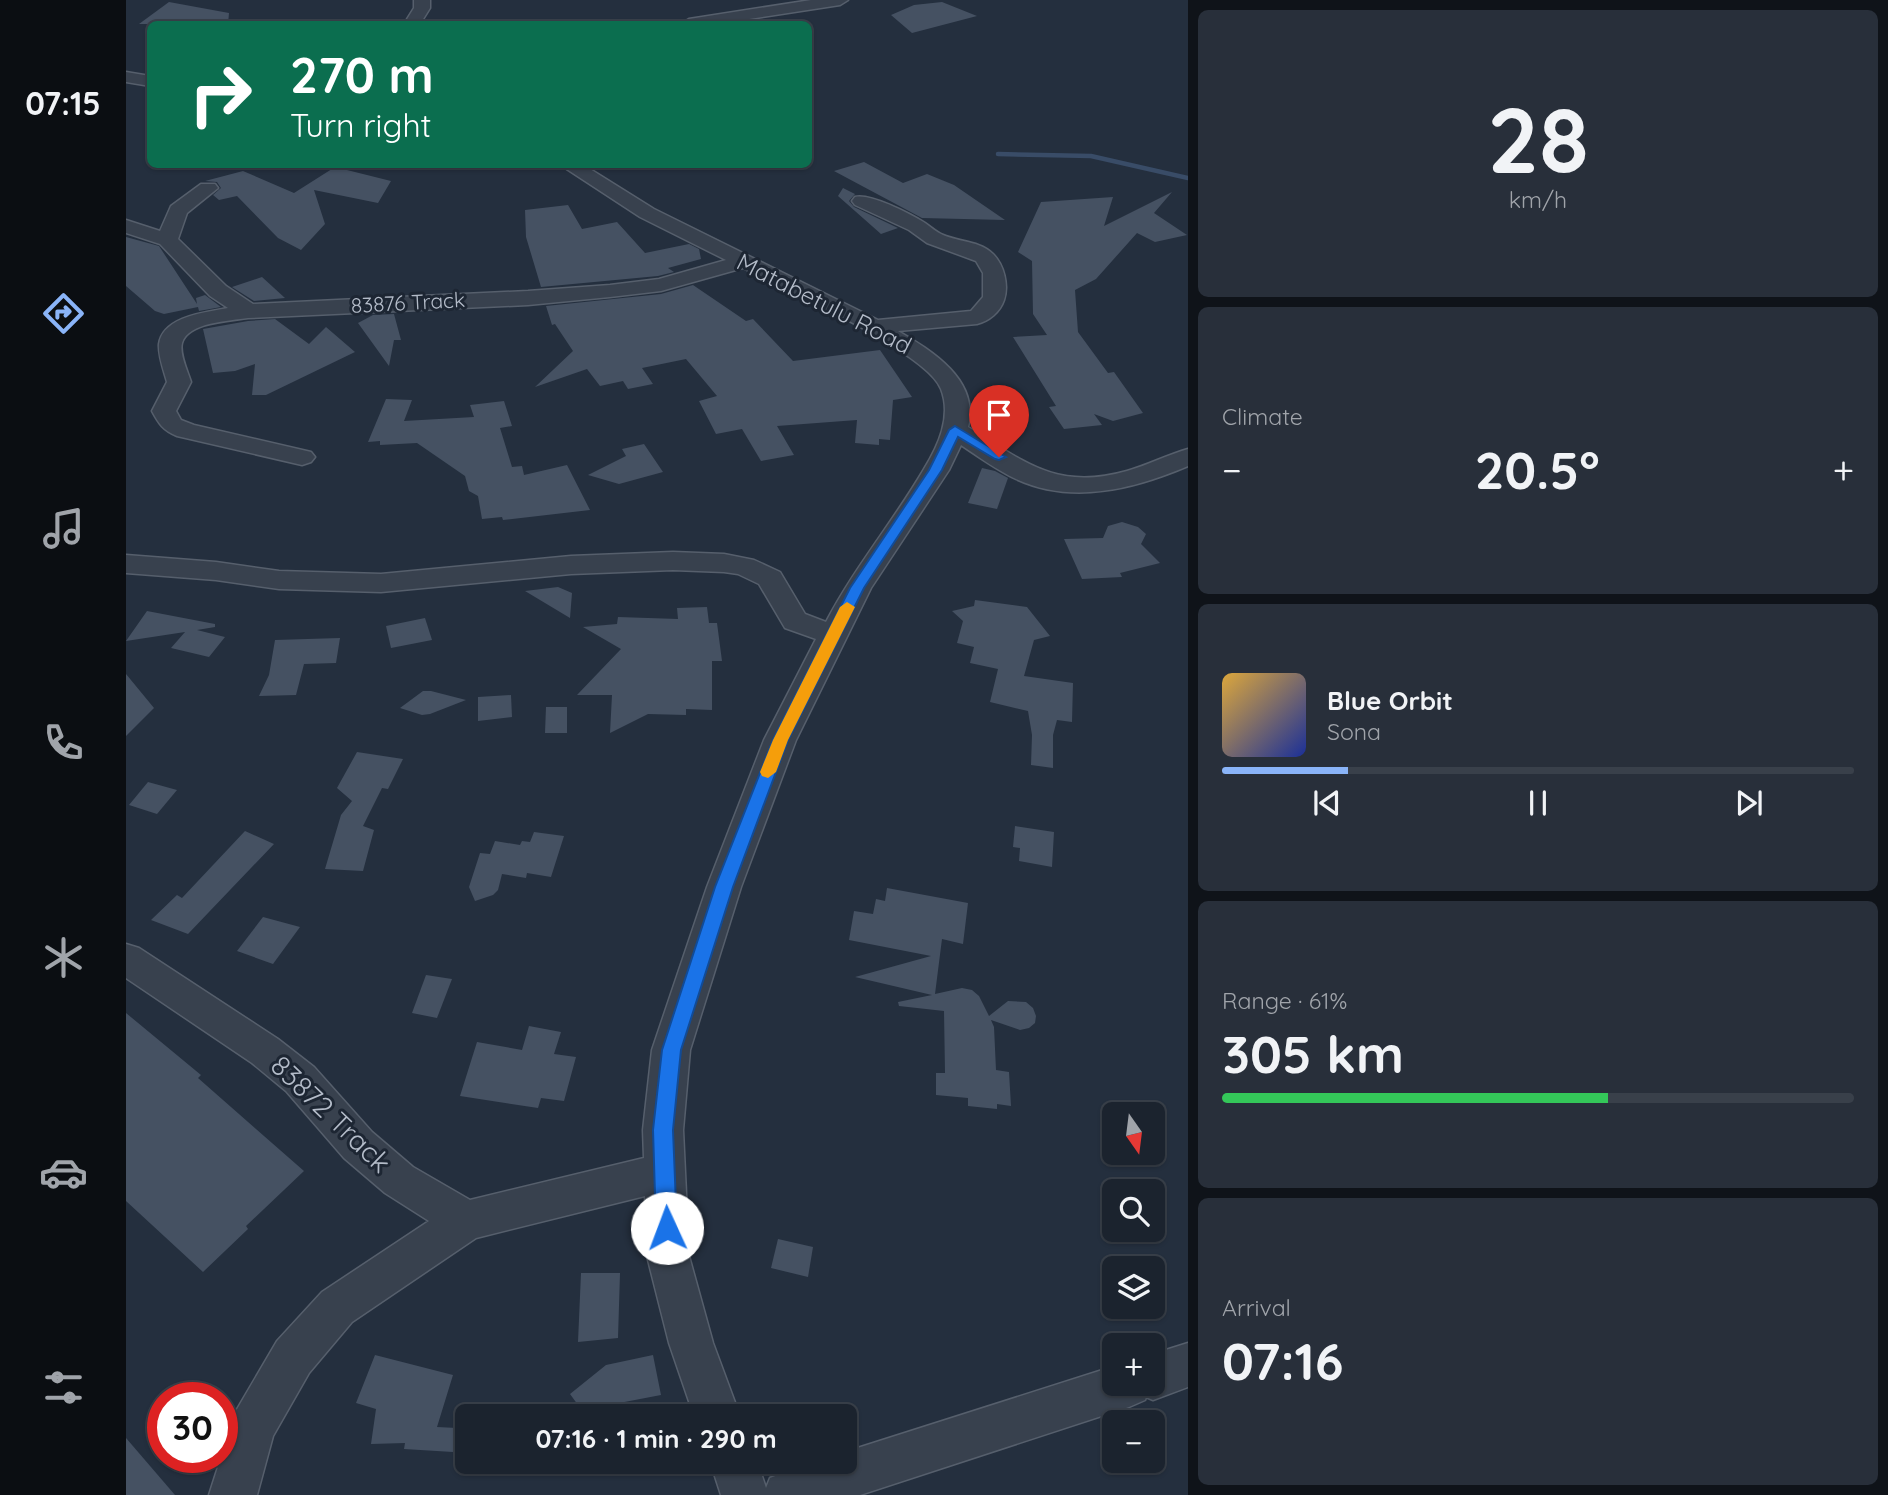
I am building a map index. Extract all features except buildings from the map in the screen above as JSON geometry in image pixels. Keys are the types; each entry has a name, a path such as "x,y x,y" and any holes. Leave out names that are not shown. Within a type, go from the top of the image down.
{"street":[{"path":"414,21 422,8 422,0"},
{"path":"708,21 840,0"},
{"path":"126,77 147,80"},
{"name":"Matabetulu Road","path":"575,168 647,212 916,351 942,373 953,388 957,408 955,430 936,470 857,588 776,752 724,887 671,1050 663,1130 668,1256 691,1343 713,1404"},
{"path":"167,240 178,210 208,188"},
{"path":"862,201 919,228 934,239 978,252 992,265 996,275 996,295 990,308 977,317 874,327"},
{"path":"126,226 167,240 218,291 248,311"},
{"name":"83876 Track","path":"302,457 186,431 172,425 166,417 166,404 179,382 170,347 178,331 192,322 248,311 528,298 661,285 741,262"},
{"path":"955,430 1036,477 1068,484 1118,482 1153,472 1188,457"},
{"path":"126,564 216,570 279,580 381,583 571,565 673,561 724,563 744,566 770,578 795,621 833,635"},
{"name":"83872 Track","path":"126,959 265,1051 300,1079 358,1145 400,1180 466,1221"},
{"path":"233,1495 252,1427 293,1357 337,1307 466,1221 559,1196 664,1173"},
{"path":"1165,1373 1188,1365"},
{"path":"786,1495 857,1484 1102,1394"},
{"path":"738,1474 746,1495"}],"waterway":[{"path":"998,154 1091,156 1188,178"}],"slow traffic":[{"path":"768,772 780,740 847,607"}],"route":[{"path":"667,1228 663,1130 671,1050 724,887 780,740 857,588 936,470 955,430 999,457"}]}
